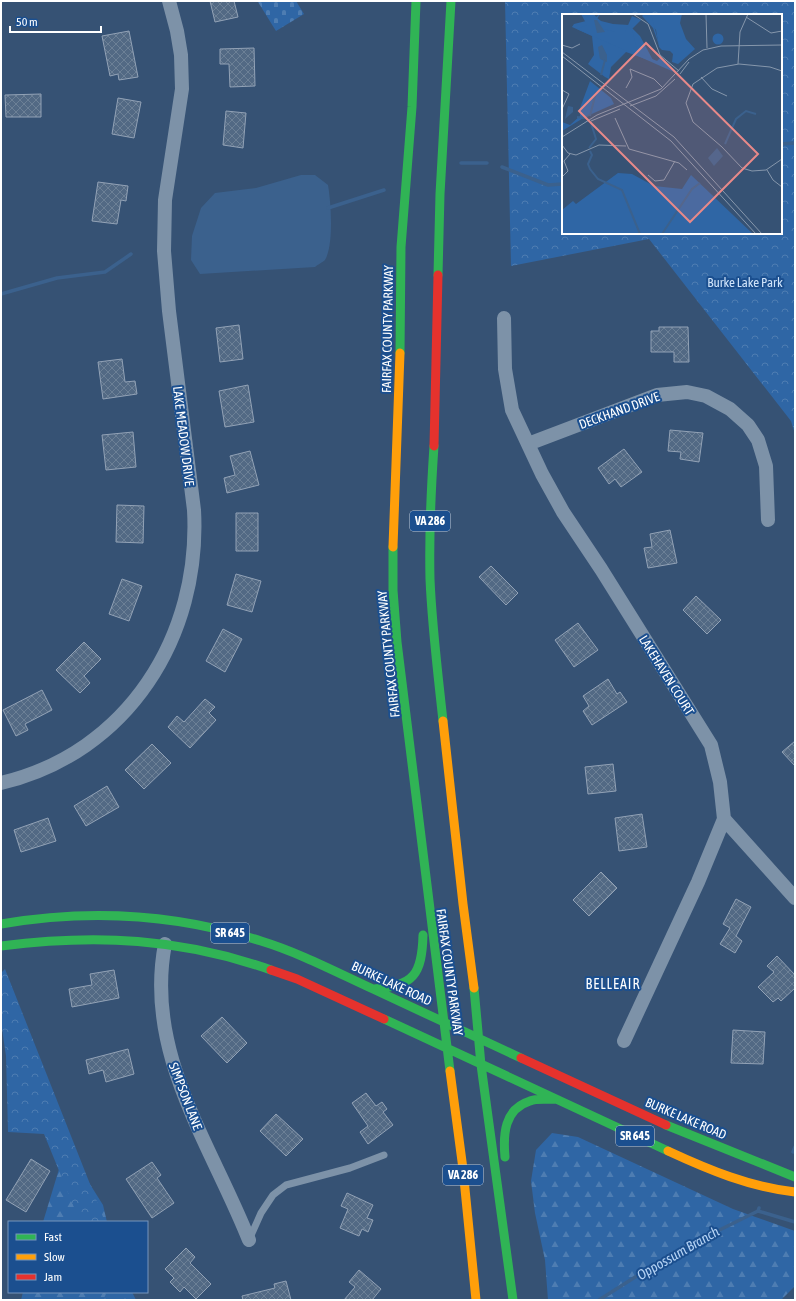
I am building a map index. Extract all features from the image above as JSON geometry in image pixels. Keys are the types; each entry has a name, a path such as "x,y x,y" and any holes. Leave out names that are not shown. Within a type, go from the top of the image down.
{"main road":[{"name":"FAIRFAX COUNTY PARKWAY","path":"416,1 412,107 401,247 400,401 394,492 393,561 397,642 412,754 423,861 463,1169 476,1300"},
{"name":"FAIRFAX COUNTY PARKWAY","path":"451,1 440,194 436,395 430,521 430,579 433,628 463,904 473,972 481,1065 513,1300"},
{"path":"374,989 392,989 405,983 416,974 422,961 423,861"},
{"name":"BURKE LAKE ROAD","path":"1,924 40,918 90,915 132,917 197,926 256,939 309,959 672,1128 795,1177"},
{"name":"SR 645","path":"1,946 44,940 85,938 190,947 244,960 297,980 707,1169 769,1189 795,1192"},
{"path":"504,1230 505,1159 503,1133 506,1124 518,1107 530,1101 555,1099"}],"street":[{"name":"LAKE MEADOW DRIVE","path":"1,783 30,774 67,756 86,744 119,717 147,684 160,664 181,618 189,591 195,534 194,510 169,311 164,251 165,200 182,89 181,55 177,31 169,1"},
{"name":"LAKEHAVEN COURT","path":"504,318 505,369 512,410 563,512 601,568 711,745 720,782 724,819 698,882 624,1041"},
{"name":"DECKHAND DRIVE","path":"528,444 656,395 687,392 706,396 734,412 748,425 758,440 766,466 768,520"},
{"path":"724,819 795,898"},
{"name":"SIMPSON LANE","path":"165,944 160,990 168,1046 182,1092 234,1202 249,1240"}],"lane":[{"path":"249,1240 261,1213 273,1195 286,1185 350,1168 384,1155"}],"green space":[{"path":"296,1 304,14 276,31 258,2"},
{"name":"Burke Lake Park","path":"505,1 795,1 795,434 791,421 649,239 511,266"},
{"path":"5,969 105,1221 80,1221 44,1134 8,1132 6,1056 1,1022 1,973"},
{"path":"552,1133 578,1137 733,1209 795,1231 795,1286 781,1300 548,1300 545,1260 535,1213 531,1181 536,1150"},
{"path":"66,1146 103,1205 107,1221 43,1221"},
{"path":"23,1293 125,1293 127,1300 21,1300"},
{"path":"106,1293 132,1293 136,1300 103,1300"}],"shaded area":[{"path":"301,175 315,175 328,185 331,212 331,234 328,253 325,260 315,267 200,274 191,260 192,236 201,208 215,193 256,188"}],"building":[{"path":"210,1 234,1 238,17 215,22"},
{"path":"129,31 138,77 119,80 118,74 110,76 102,36"},
{"path":"254,48 255,86 230,87 229,64 220,64 220,49"},
{"path":"41,94 41,117 6,117 5,95"},
{"path":"118,98 141,102 134,138 112,134"},
{"path":"226,111 246,113 243,148 223,145"},
{"path":"98,182 128,186 126,201 121,200 117,224 92,221"},
{"path":"239,325 243,359 220,362 216,328"},
{"path":"659,327 688,327 689,362 674,362 674,352 651,352 651,331 659,331"},
{"path":"122,359 125,382 135,381 137,394 103,399 98,362"},
{"path":"248,385 254,422 225,427 219,391"},
{"path":"670,430 703,433 699,462 680,459 681,452 668,451"},
{"path":"133,432 136,467 106,470 102,435"},
{"path":"624,449 642,472 621,487 615,479 609,484 598,468"},
{"path":"250,451 259,485 227,493 224,478 235,475 230,456"},
{"path":"117,505 144,506 143,543 116,542"},
{"path":"236,513 258,513 258,551 236,551"},
{"path":"670,530 677,563 648,568 644,548 652,547 650,534"},
{"path":"491,566 518,593 506,605 479,577"},
{"path":"236,574 261,581 252,612 227,605"},
{"path":"122,579 142,586 129,621 109,614"},
{"path":"696,596 721,620 707,634 683,610"},
{"path":"578,623 598,650 574,667 555,640"},
{"path":"223,629 242,639 225,672 206,661"},
{"path":"84,642 101,659 84,676 90,683 80,693 56,670"},
{"path":"608,679 617,694 620,692 627,702 592,725 583,711 589,706 583,696"},
{"path":"42,690 52,710 25,724 28,730 16,736 3,710"},
{"path":"205,699 215,707 209,713 216,720 190,748 168,727 177,716 184,722"},
{"path":"795,741 795,766 782,752"},
{"path":"152,744 171,763 144,789 125,770"},
{"path":"613,764 616,791 588,794 585,767"},
{"path":"107,786 119,807 86,826 74,806"},
{"path":"642,814 647,847 619,851 615,818"},
{"path":"48,818 56,841 21,852 14,830"},
{"path":"601,872 617,888 589,916 573,900"},
{"path":"736,899 751,907 736,936 742,941 735,953 720,944 730,928 723,924"},
{"path":"777,956 795,975 795,988 781,1001 778,998 773,1002 758,987 774,972 767,966"},
{"path":"114,970 119,998 72,1007 69,989 92,985 90,974"},
{"path":"222,1017 247,1043 227,1063 201,1036"},
{"path":"733,1030 765,1032 763,1064 731,1063"},
{"path":"128,1049 134,1074 106,1082 103,1070 89,1074 86,1060"},
{"path":"366,1093 376,1106 382,1102 387,1109 383,1112 393,1125 368,1144 360,1132 368,1126 352,1103"},
{"path":"276,1114 303,1139 286,1156 260,1131"},
{"path":"31,1159 50,1171 26,1212 6,1200"},
{"path":"152,1162 161,1175 157,1178 174,1203 152,1218 126,1179"},
{"path":"347,1193 373,1205 367,1218 373,1220 368,1232 362,1229 359,1236 340,1228 348,1209 341,1206"},
{"path":"186,1248 195,1257 190,1263 211,1284 196,1299 184,1287 180,1292 170,1282 174,1278 165,1269"},
{"path":"359,1270 381,1289 372,1300 344,1300 355,1287 349,1282"},
{"path":"286,1281 291,1300 243,1300 242,1296 275,1288 274,1284"}],"waterway":[{"path":"782,144 795,143"},
{"path":"461,163 487,163"},
{"path":"502,167 548,185 562,184"},
{"path":"328,208 384,190"},
{"path":"1,294 57,278 105,272 131,254"},
{"name":"Oppossum Branch","path":"793,1152 795,1147"},
{"name":"Oppossum Branch","path":"599,1300 673,1253 758,1211 759,1208"},
{"path":"758,1211 795,1222"}],"traffic: fast":[{"path":"400,353 401,247 412,107 416,1"},
{"path":"438,275 440,194 451,1"},
{"path":"434,446 430,512 430,579 443,721"},
{"path":"393,547 393,590 397,642 450,1071"},
{"path":"1,924 34,919 67,917 132,917 165,920 229,932 261,941 304,957 521,1058"},
{"path":"374,989 398,985 407,981 413,976 421,959 423,935"},
{"path":"1,946 71,940 138,942 171,945 204,951 237,959 271,970"},
{"path":"474,988 481,1065 513,1300"},
{"path":"384,1019 668,1151"},
{"path":"505,1157 505,1132 510,1116 515,1110 521,1105 533,1100 555,1099"},
{"path":"666,1125 795,1177"}],"traffic: slow":[{"path":"393,547 400,353"},
{"path":"443,721 463,904 474,988"},
{"path":"450,1071 463,1169 476,1300"},
{"path":"668,1151 730,1177 778,1190 795,1192"}],"traffic: jam":[{"path":"434,446 438,275"},
{"path":"271,970 297,979 384,1019"},
{"path":"521,1058 666,1125"}],"district":[{"name":"BELLEAIR","path":"613,984"}]}
